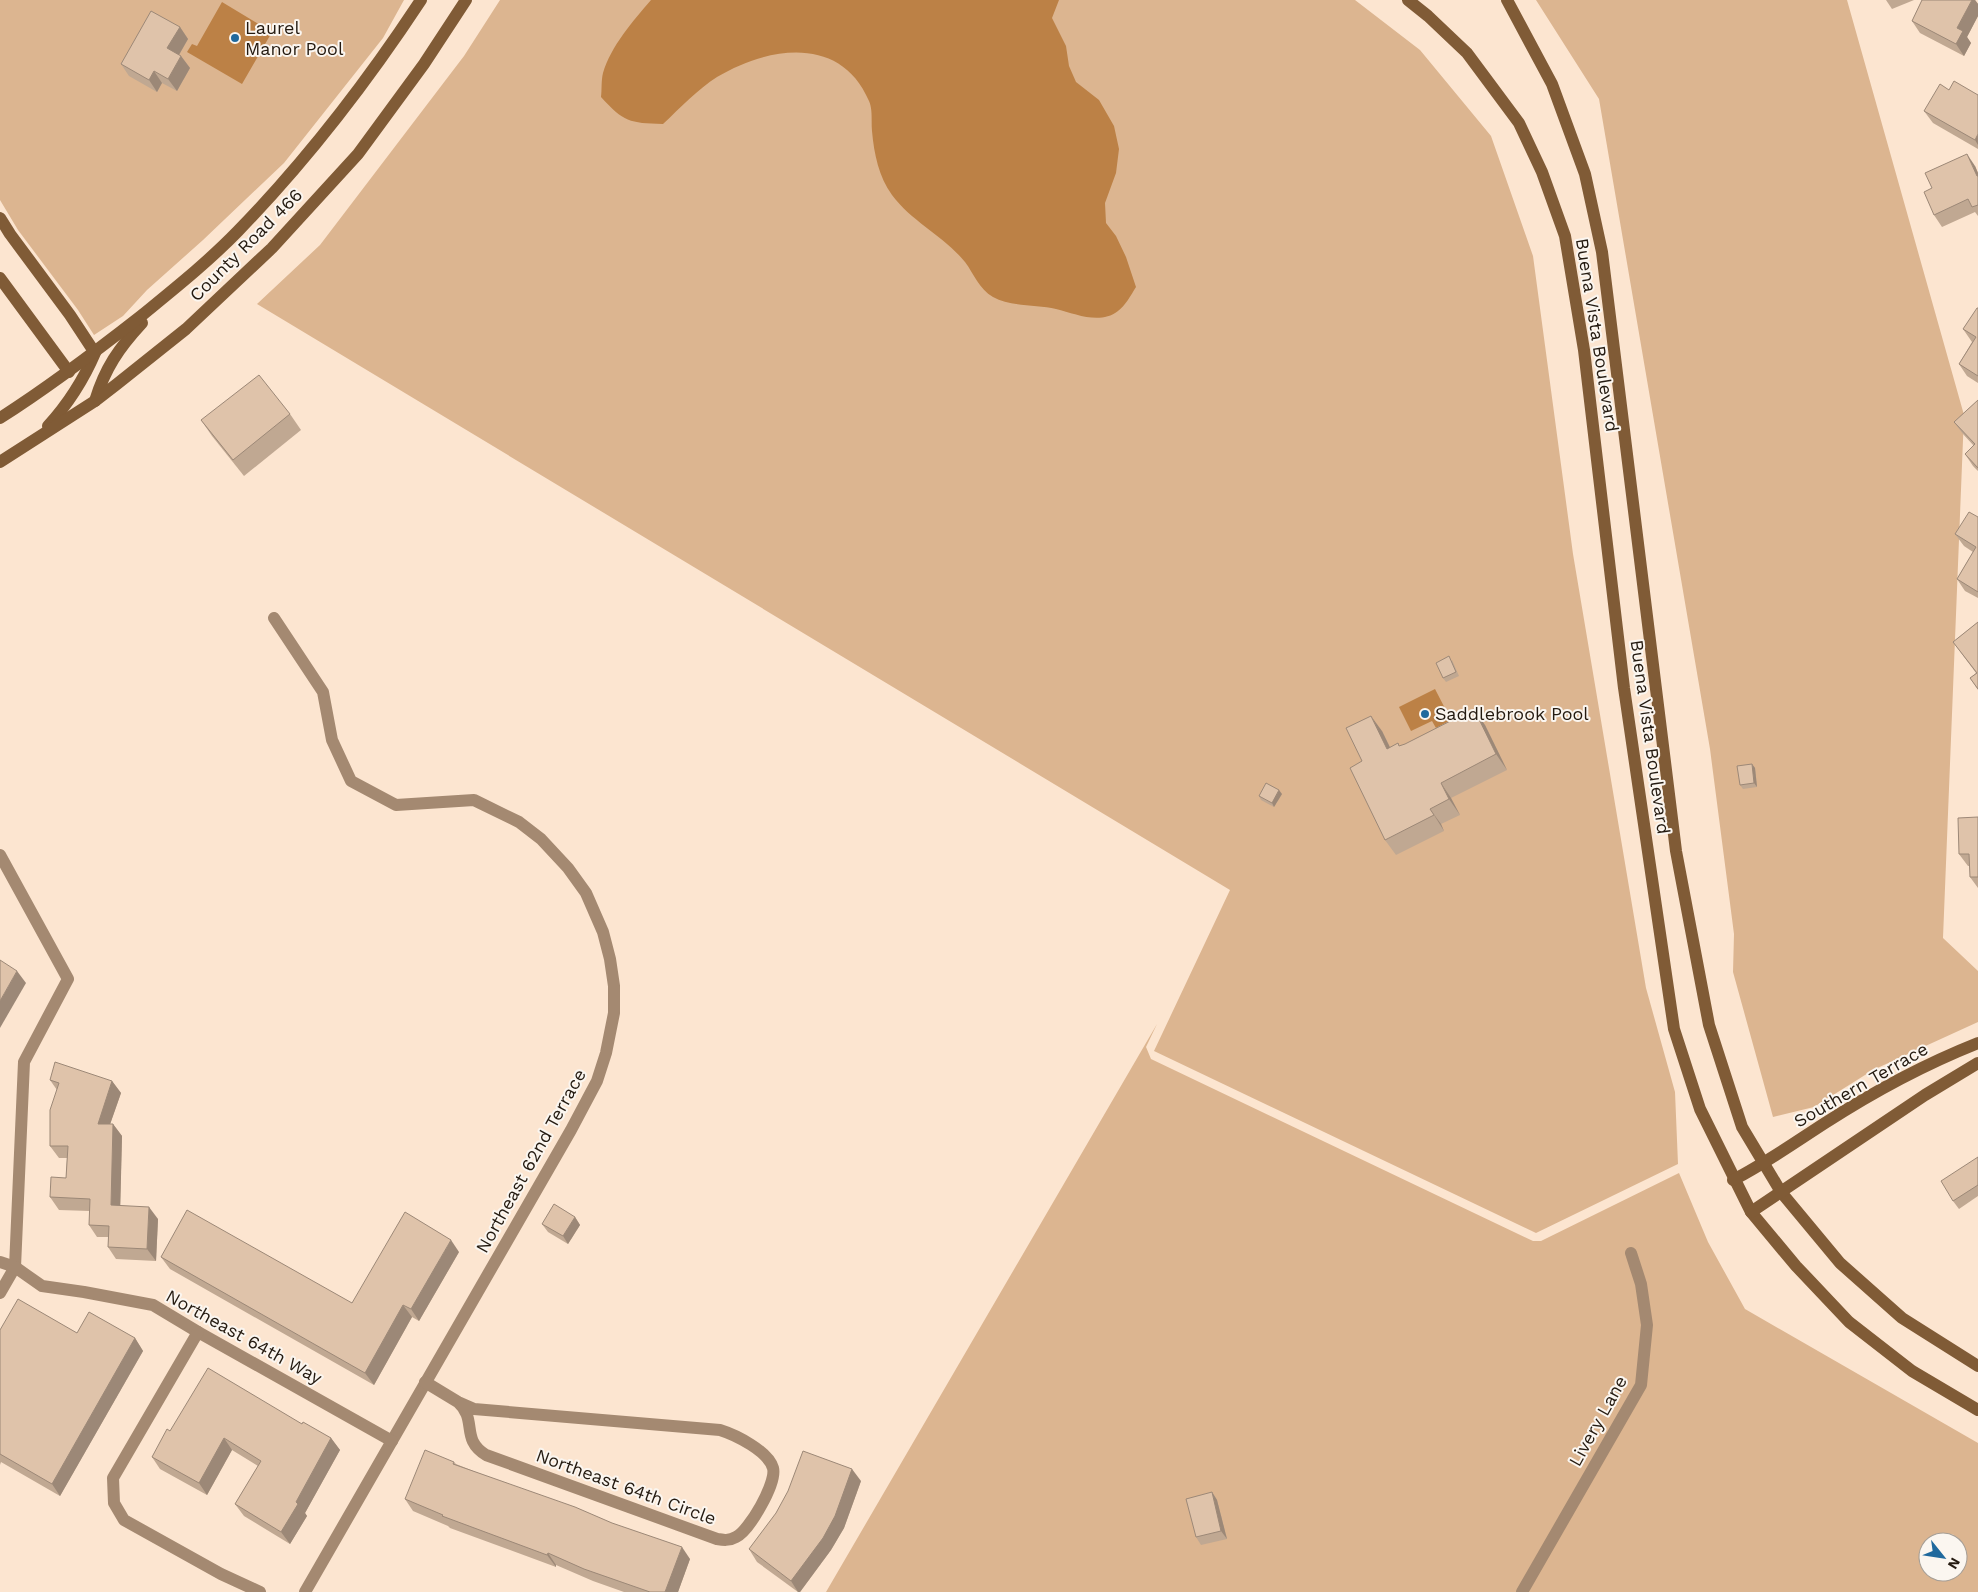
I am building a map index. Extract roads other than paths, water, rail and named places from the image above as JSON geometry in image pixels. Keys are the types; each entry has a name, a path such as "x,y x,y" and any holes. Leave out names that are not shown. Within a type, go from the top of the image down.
{"main road":[{"name":"County Road 466","path":"0,418 94,353 169,293 238,231 325,133 390,47 421,0"},
{"name":"County Road 466","path":"0,462 95,401 186,329 272,248 358,154 424,64 466,0"},
{"name":"Buena Vista Boulevard","path":"1408,0 1467,53 1518,124 1542,172 1565,236 1584,350 1624,688 1674,1029 1700,1109 1733,1180 1751,1212 1796,1266 1850,1322 1912,1371 1978,1410"},
{"name":"Buena Vista Boulevard","path":"1507,0 1552,84 1585,174 1600,242 1614,340 1676,851 1709,1025 1742,1126 1781,1192 1840,1263 1902,1318 1978,1366"},
{"path":"0,218 5,237 70,315 94,353 84,378 71,398 34,441"},
{"path":"0,278 69,372"},
{"path":"95,401 101,379 126,340 169,293"},
{"name":"Southern Terrace","path":"1733,1180 1916,1070 1978,1043"},
{"path":"1954,1052 1963,1072"},
{"path":"1751,1212 1978,1063"}],"street":[{"name":"Northeast 62nd Terrace","path":"274,618 322,692 332,740 351,781 396,805 474,800 519,822 541,839 568,868 586,893 603,932 610,958 614,986 614,1013 606,1053 597,1082 305,1592"},
{"path":"0,855 68,979 24,1062 15,1267 0,1293"},
{"name":"Livery Lane","path":"1522,1592 1641,1384 1647,1325 1641,1284 1631,1253"},
{"name":"Northeast 64th Way","path":"0,1262 15,1267 42,1286 153,1305 392,1441"},
{"path":"198,1332 113,1478 114,1503 124,1520 221,1574 260,1592"},
{"name":"Northeast 64th Circle","path":"425,1382 458,1402 474,1409 728,1432 764,1453 773,1468 772,1481 745,1530 729,1540 717,1539 486,1455 473,1444 470,1438 468,1417 465,1409 458,1402"}],"place":[{"name":"Laurel Manor Pool","path":"235,38"},
{"name":"Saddlebrook Pool","path":"1425,714"}]}
